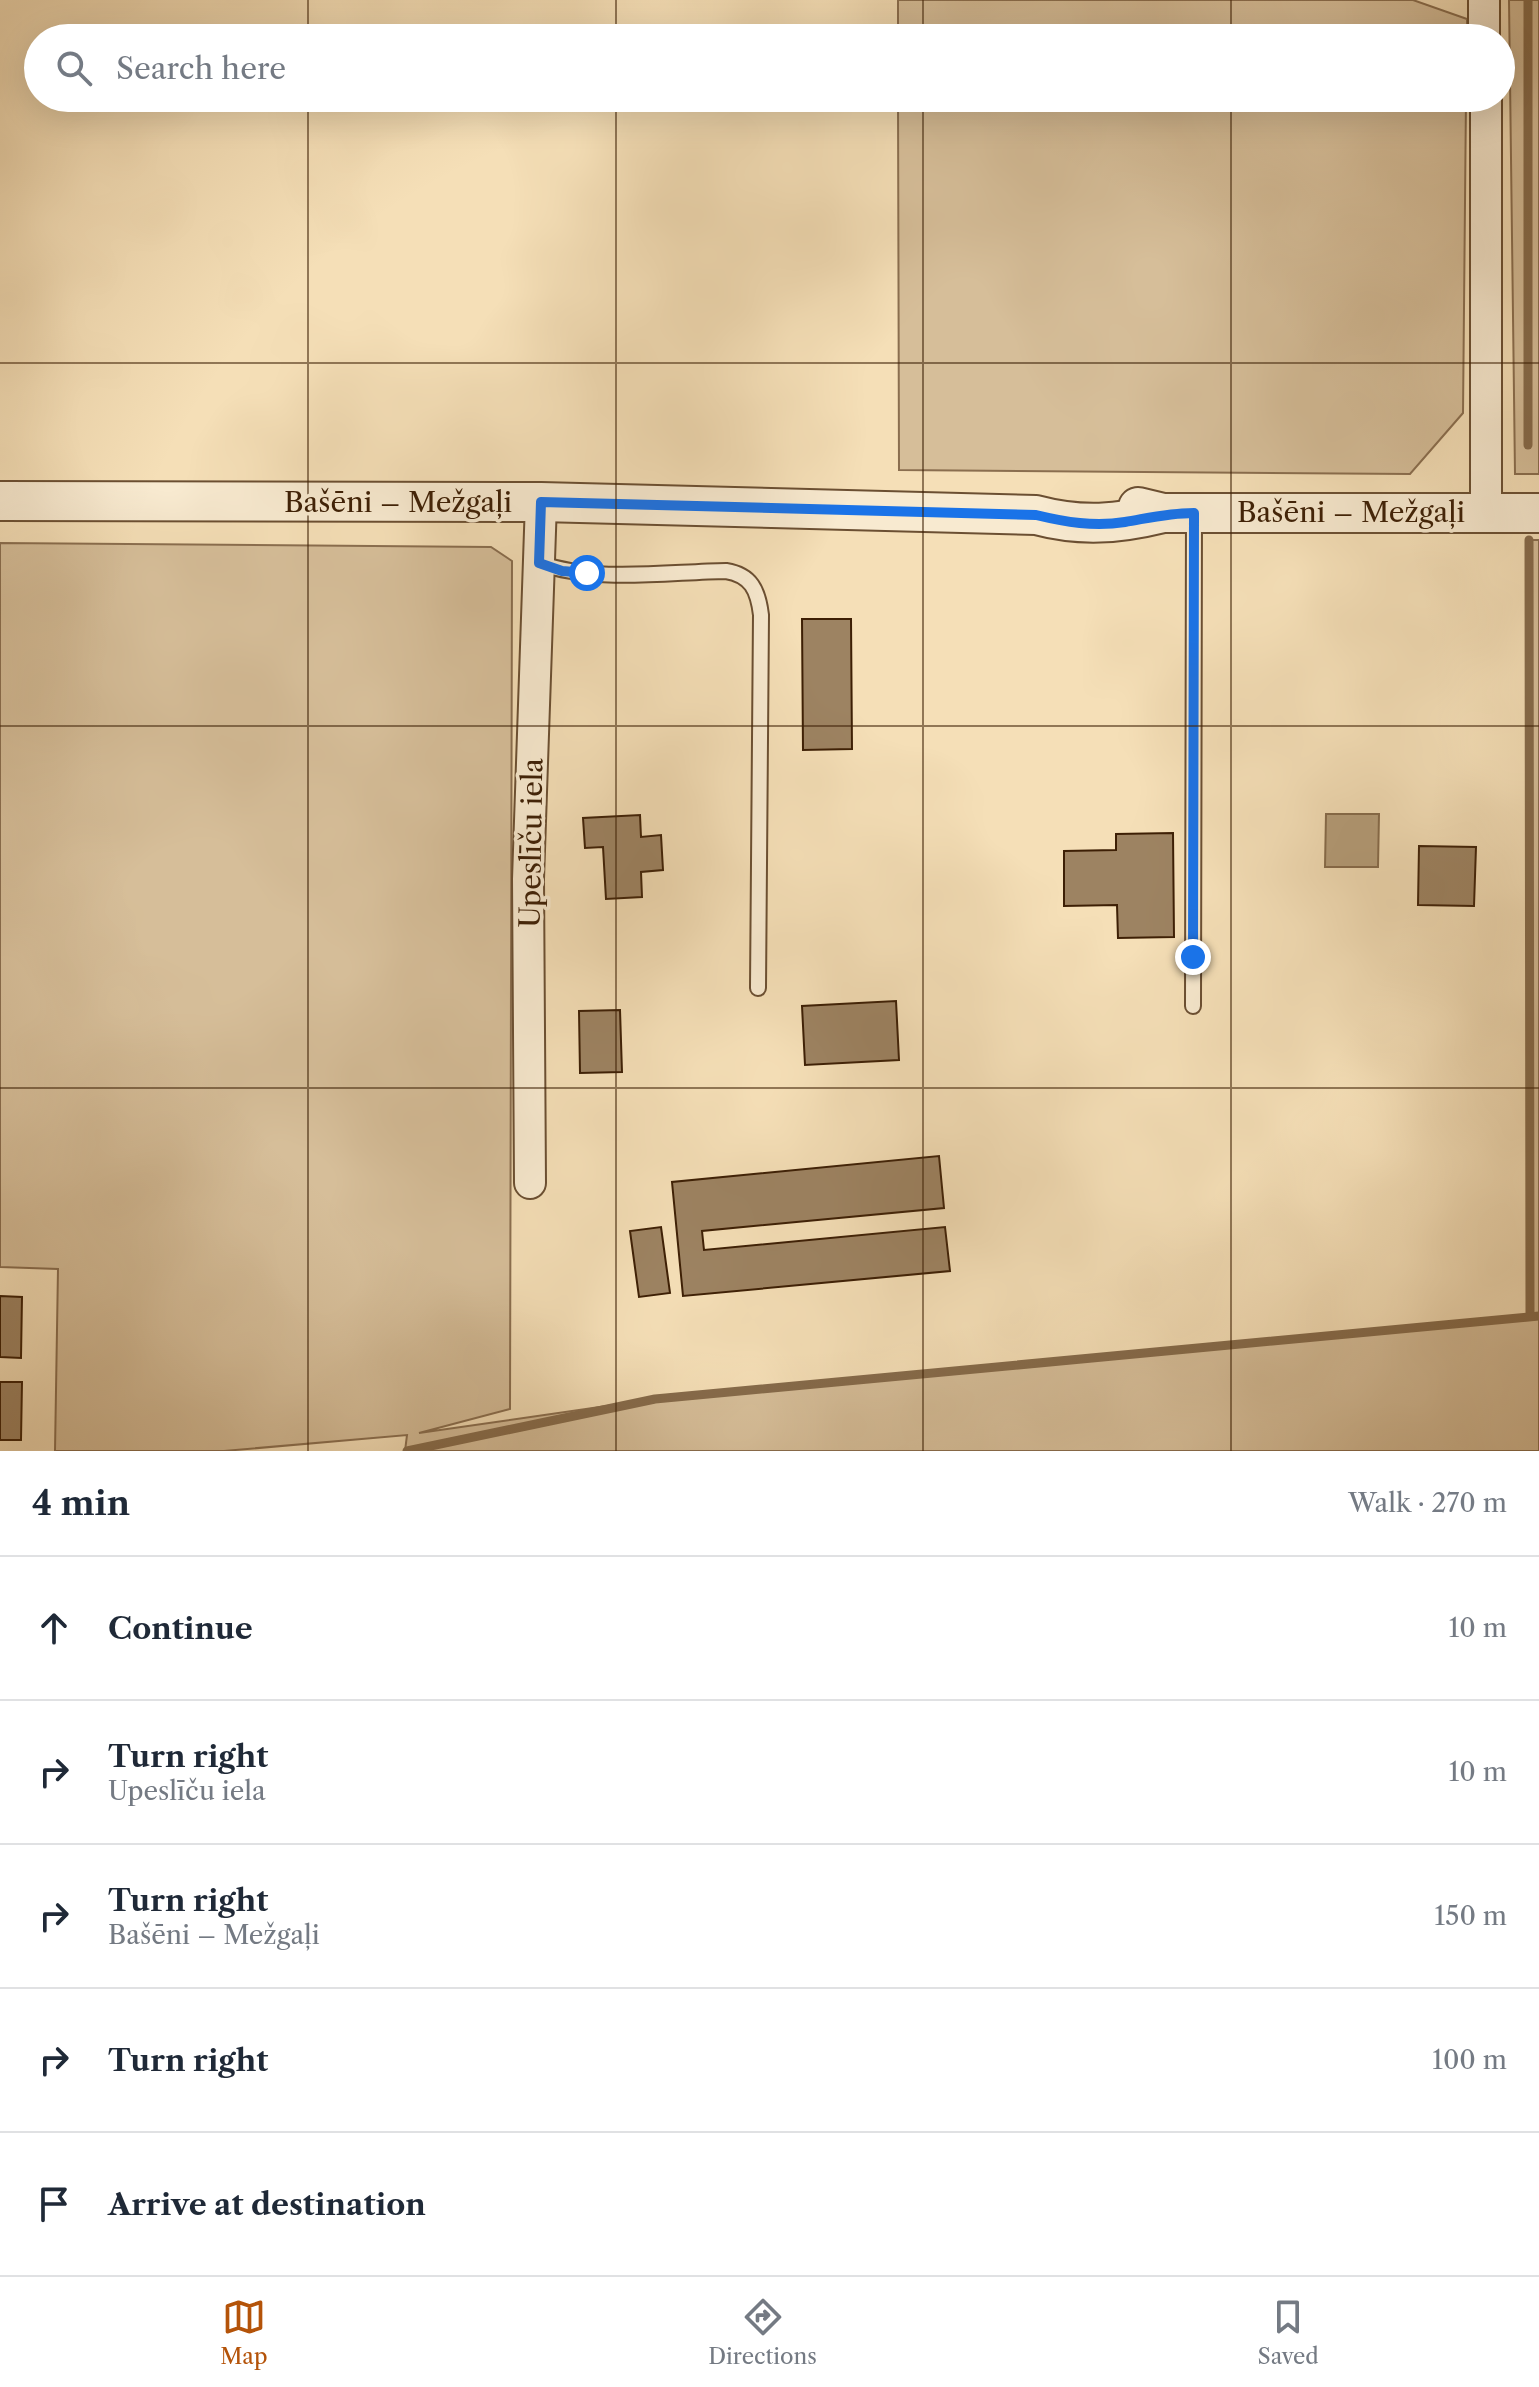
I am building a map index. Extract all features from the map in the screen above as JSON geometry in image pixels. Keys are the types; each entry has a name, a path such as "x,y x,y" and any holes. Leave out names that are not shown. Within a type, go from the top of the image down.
{"street":[{"path":"1484,0 1484,24"},
{"path":"1486,112 1486,512"},
{"name":"Bašēni – Mežgaļi","path":"0,501 541,502 1036,515 1093,525 1178,513 1539,513"},
{"name":"Upeslīču iela","path":"530,1183 528,879 541,502"}],"lane":[{"path":"1178,513 1193,1006"},
{"path":"539,563 562,571 587,573 726,571 743,576 755,587 761,615 758,988"}],"shaded area":[{"path":"898,0 1413,0 1467,19 1467,24 898,24"},
{"path":"1509,0 1539,0 1539,474 1515,474 1510,112 1515,112 1515,24 1509,24"},
{"path":"898,112 1466,112 1463,413 1410,474 899,470"},
{"path":"1529,540 1539,540 1539,1451 405,1451 407,1435 224,1451 55,1451 58,1269 0,1267 0,543 491,547 512,561 510,1409 419,1433 655,1399 1529,1316"},
{"path":"1326,814 1379,814 1378,867 1325,867"}],"building":[{"path":"802,619 851,619 852,749 803,750"},
{"path":"640,815 641,837 661,835 663,870 641,872 642,897 606,899 603,847 585,848 583,818"},
{"path":"1173,833 1174,937 1118,938 1117,905 1064,906 1064,851 1116,850 1116,834"},
{"path":"1419,846 1476,847 1474,906 1418,905"},
{"path":"896,1001 899,1060 805,1065 802,1006"},
{"path":"620,1010 622,1072 580,1073 579,1011"},
{"path":"939,1156 944,1208 702,1231 704,1250 945,1227 950,1271 683,1296 672,1182"},
{"path":"661,1227 670,1293 639,1297 630,1231"},
{"path":"0,1296 22,1297 21,1358 0,1357"},
{"path":"0,1382 22,1382 21,1440 0,1440"}],"waterway":[{"path":"1528,0 1528,445"},
{"path":"1529,540 1530,1316"},
{"path":"407,1451 655,1399 1539,1316"}],"route":[{"path":"587,573 562,571 539,563 541,502 1036,515 1093,525 1125,522 1163,513 1194,513 1193,957"}]}
